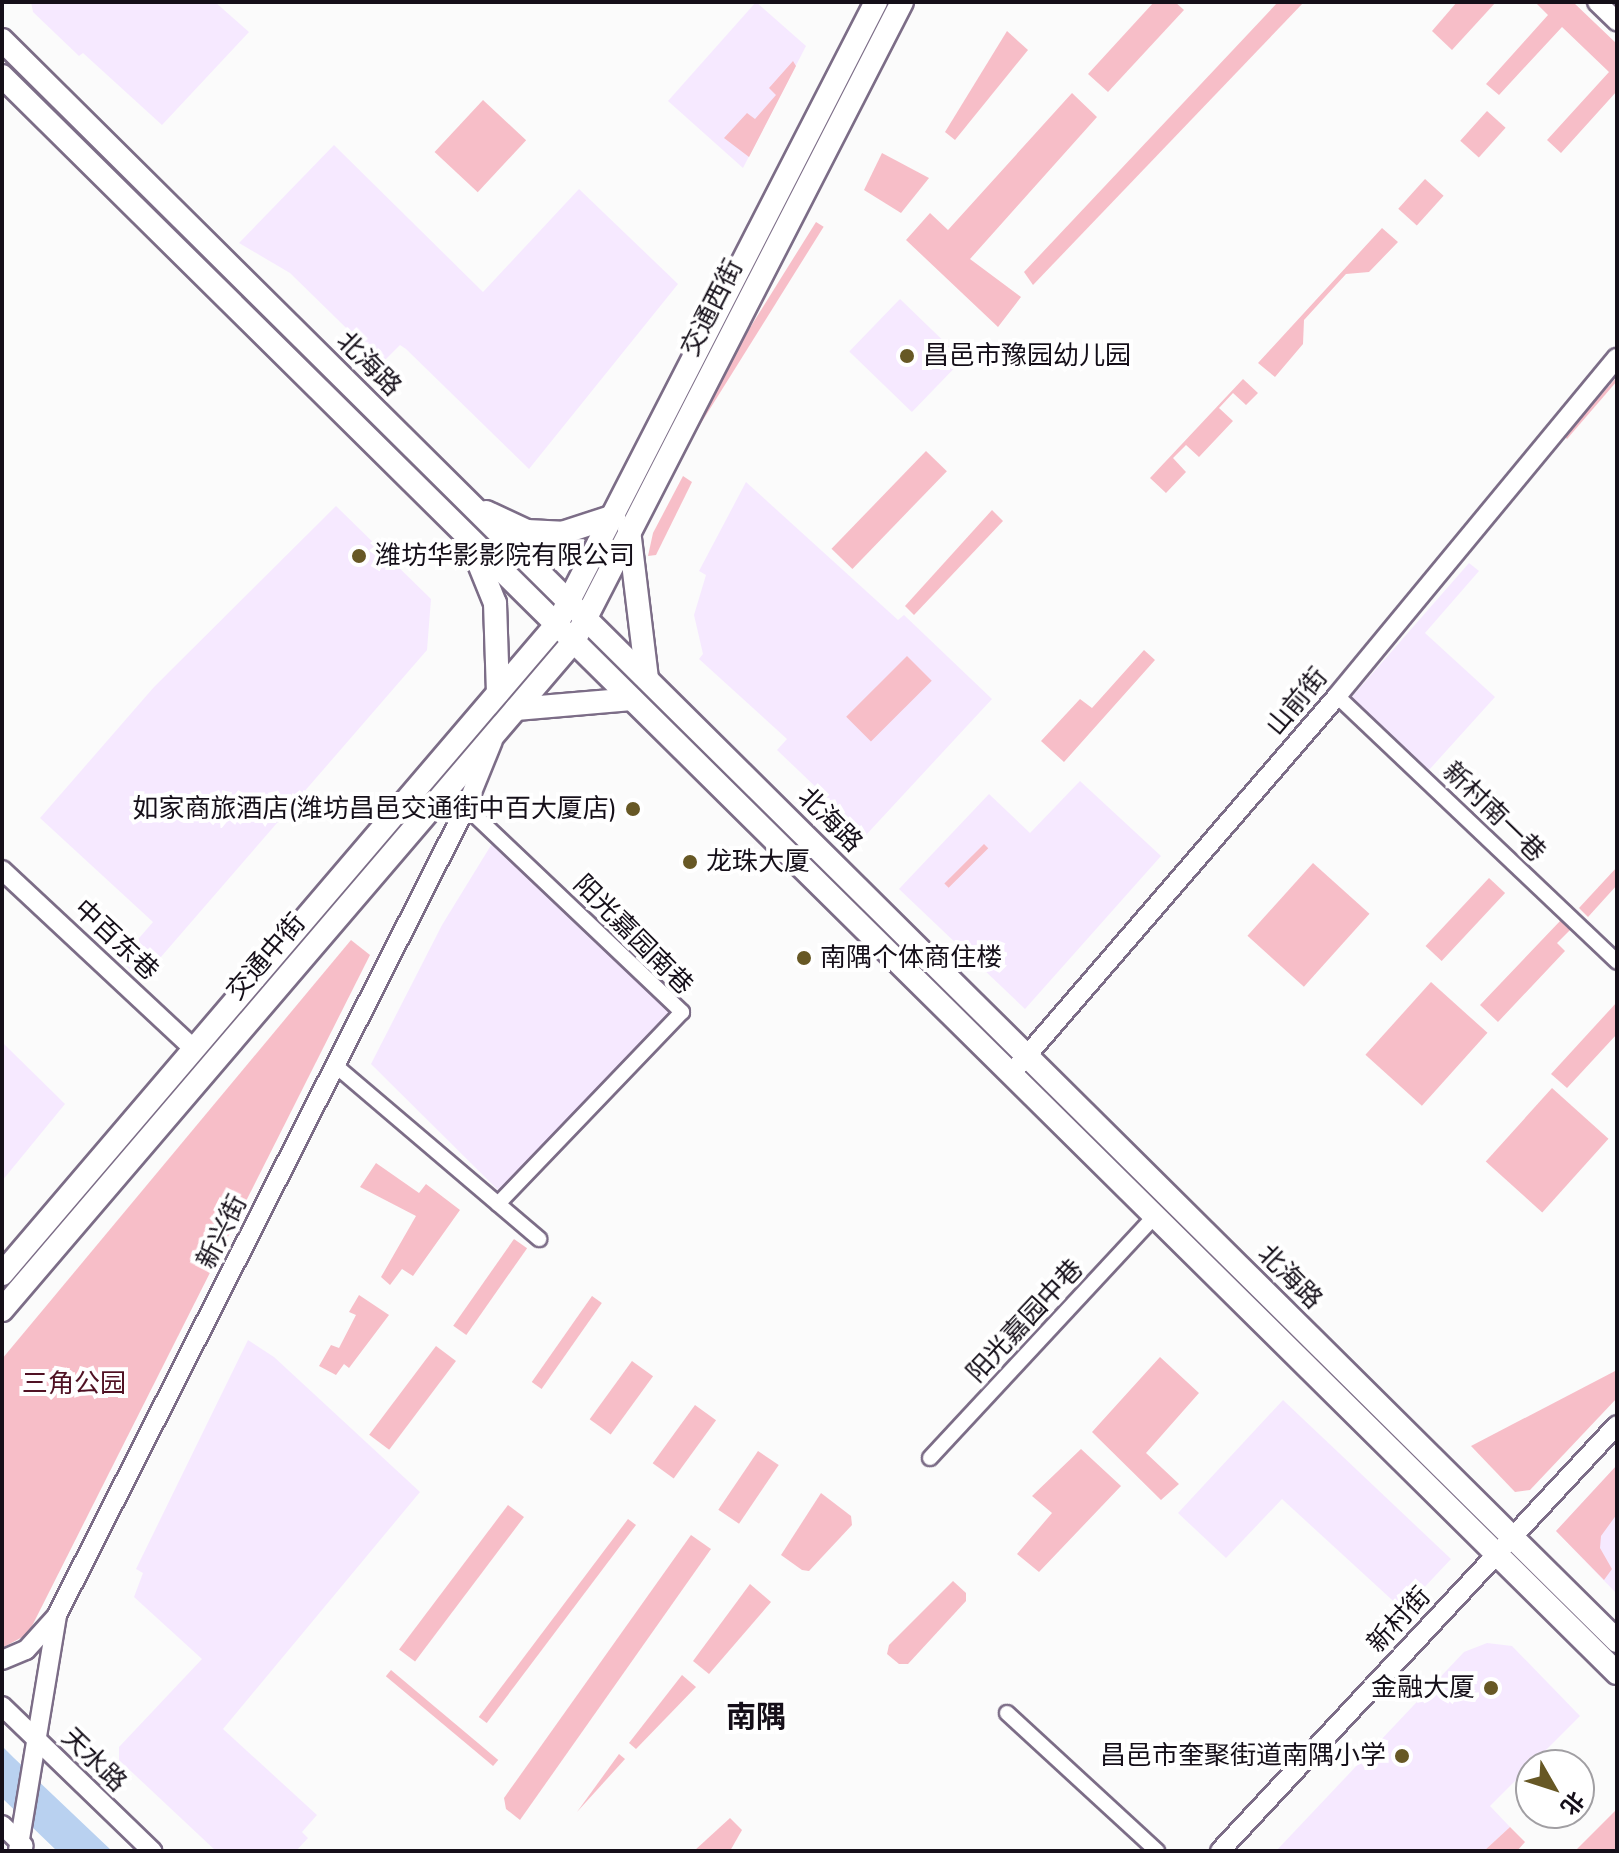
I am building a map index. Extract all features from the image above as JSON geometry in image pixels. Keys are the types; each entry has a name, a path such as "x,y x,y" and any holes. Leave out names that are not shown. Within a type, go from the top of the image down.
{"main road":[{"name":"交通西街","path":"621,523 876,2"},
{"name":"交通西街","path":"574,641 576,609 902,2"},
{"name":"北海路","path":"2,40 1617,1641"},
{"name":"北海路","path":"2,76 1617,1673"},
{"path":"471,504 527,531 562,533 621,523 647,679"},
{"path":"467,536 495,603 498,693"},
{"name":"交通中街","path":"2,1274 557,624 576,609"},
{"name":"交通中街","path":"2,1310 574,641"},
{"path":"516,709 632,699"}],"street":[{"path":"1597,2 1617,21"},
{"name":"山前街","path":"1011,1074 1337,696 1617,358"},
{"name":"新村南一巷","path":"1337,696 1617,962"},
{"name":"新兴街","path":"22,1842 35,1740 57,1615 466,807 497,731"},
{"name":"阳光嘉园南巷","path":"466,807 682,1012 498,1204"},
{"name":"中百东巷","path":"2,870 194,1049"},
{"path":"336,1066 539,1239"},
{"name":"阳光嘉园中巷","path":"930,1458 1155,1216"},
{"name":"新村街","path":"1220,1851 1617,1425"},
{"path":"2,1660 26,1650 57,1615"},
{"name":"天水路","path":"2,1706 152,1851"},
{"path":"1007,1713 1157,1851"},
{"path":"2,1825 22,1842"}],"shaded area":[{"path":"31,2 215,2 249,32 162,125 83,53 79,56 33,12"},
{"path":"756,2 806,46 743,168 668,101"},
{"path":"334,145 483,292 579,189 678,284 529,469 406,349 400,345 382,363 290,273 239,243"},
{"name":"昌邑市豫园幼儿园","path":"900,299 963,359 912,412 849,352"},
{"path":"746,482 898,620 904,615 992,699 866,835 777,750 787,739 699,659 703,654 694,615 706,575 699,571"},
{"path":"336,506 431,599 427,650 141,980 120,960 153,922 40,818 154,687"},
{"path":"1469,563 1479,571 1425,633 1495,697 1429,770 1350,699"},
{"path":"1080,781 1161,856 1025,1009 899,889 989,794 1030,833"},
{"path":"501,829 680,1000 499,1191 371,1064 442,925"},
{"path":"4,1044 65,1104 2,1181 2,1047"},
{"path":"248,1340 274,1357 420,1492 223,1729 317,1815 302,1832 308,1838 296,1851 216,1851 119,1760 119,1747 202,1659 134,1597 143,1573 136,1569"},
{"path":"1283,1400 1451,1559 1403,1610 1282,1499 1226,1558 1178,1513"},
{"path":"1617,1465 1617,1594 1556,1531"},
{"path":"1487,1643 1512,1646 1580,1716 1547,1749 1515,1749 1515,1781 1490,1806 1510,1827 1484,1851 1276,1851 1464,1652"}],"green space":[{"path":"1154,2 1175,2 1184,10 1108,92 1088,74"},
{"path":"1278,2 1304,2 1033,285 1024,272"},
{"path":"1457,2 1496,2 1452,50 1432,31"},
{"path":"1535,2 1573,2 1617,44 1617,91 1561,153 1547,140 1609,72 1562,27 1499,95 1486,84 1548,15"},
{"path":"1007,31 1028,50 955,140 945,132"},
{"path":"793,61 796,66 749,157 724,138 747,113 755,119 776,95 769,88"},
{"path":"1072,93 1097,117 970,259 1021,297 998,327 906,240 930,213 948,230"},
{"path":"483,100 526,140 478,192 435,152"},
{"path":"1487,111 1506,128 1479,157 1460,141"},
{"path":"882,153 929,178 901,213 864,190"},
{"path":"1425,179 1444,196 1417,225 1398,209"},
{"path":"816,222 824,227 686,446 679,442"},
{"path":"1382,228 1398,242 1369,272 1346,274 1304,320 1303,344 1275,377 1258,363"},
{"path":"1617,377 1617,381 1567,439 1564,436"},
{"path":"1243,379 1258,393 1246,405 1233,393 1219,408 1233,421 1199,457 1186,445 1173,458 1186,472 1166,493 1150,478"},
{"path":"926,451 947,471 852,569 832,549"},
{"path":"683,476 692,482 656,555 648,556 653,533"},
{"path":"992,510 1003,521 914,615 905,606"},
{"path":"1144,650 1155,660 1064,762 1041,741 1080,699 1092,708"},
{"path":"907,656 932,681 871,742 846,717"},
{"path":"984,844 988,848 949,888 944,884"},
{"path":"1313,863 1369,914 1304,987 1247,936"},
{"path":"1617,867 1617,885 1588,917 1579,908"},
{"path":"1489,878 1505,893 1442,961 1426,946"},
{"path":"1561,920 1571,929 1557,943 1565,951 1498,1022 1480,1005"},
{"name":"三角公园","path":"351,940 370,955 28,1634 2,1648 2,1359"},
{"path":"1431,982 1487,1033 1422,1106 1365,1055"},
{"path":"1617,1002 1617,1034 1567,1088 1551,1074"},
{"path":"1552,1088 1608,1139 1542,1212 1486,1162"},
{"path":"376,1163 419,1193 426,1184 460,1210 413,1276 402,1269 390,1285 381,1277 416,1216 360,1187"},
{"path":"514,1239 527,1248 466,1335 453,1326"},
{"path":"359,1295 389,1315 349,1368 344,1364 336,1375 319,1366 331,1345 339,1348 356,1315 349,1312"},
{"path":"592,1296 602,1303 542,1389 532,1382"},
{"path":"436,1346 456,1361 389,1450 369,1435"},
{"path":"1160,1357 1199,1393 1146,1453 1179,1484 1161,1500 1092,1432"},
{"path":"632,1361 653,1376 611,1435 590,1419"},
{"path":"1617,1370 1617,1398 1530,1490 1515,1492 1471,1446"},
{"path":"695,1405 716,1420 674,1479 653,1463"},
{"path":"1081,1449 1121,1486 1039,1572 1017,1554 1052,1513 1032,1496"},
{"path":"758,1451 779,1465 739,1524 718,1510"},
{"path":"1617,1465 1617,1514 1601,1536 1600,1548 1612,1569 1604,1580 1556,1531"},
{"path":"821,1493 851,1516 852,1525 809,1571 802,1570 781,1555"},
{"path":"508,1505 524,1517 415,1662 399,1650"},
{"path":"628,1519 636,1525 487,1723 479,1717"},
{"path":"691,1535 711,1549 520,1820 506,1809 504,1798"},
{"path":"953,1581 966,1593 966,1601 908,1664 899,1664 887,1654 889,1645"},
{"path":"750,1584 771,1602 709,1674 693,1661"},
{"path":"391,1670 498,1760 493,1766 386,1676"},
{"path":"682,1675 696,1687 636,1749 629,1743"},
{"path":"619,1754 625,1759 577,1812"},
{"path":"1617,1809 1617,1851 1579,1851 1577,1849"},
{"path":"730,1818 742,1830 730,1851 694,1851"},
{"path":"1510,1827 1525,1842 1517,1851 1484,1851"}],"water":[{"path":"2,1746 112,1851 57,1851 2,1798"}],"place":[{"name":"昌邑市豫园幼儿园","path":"907,356"},
{"name":"潍坊华影影院有限公司","path":"359,556"},
{"name":"如家商旅酒店(潍坊昌邑交通街中百大厦店)","path":"633,809"},
{"name":"龙珠大厦","path":"690,862"},
{"name":"南隅个体商住楼","path":"804,958"},
{"name":"金融大厦","path":"1491,1688"},
{"name":"昌邑市奎聚街道南隅小学","path":"1402,1756"}],"district":[{"name":"南隅","path":"756,1718"}]}
